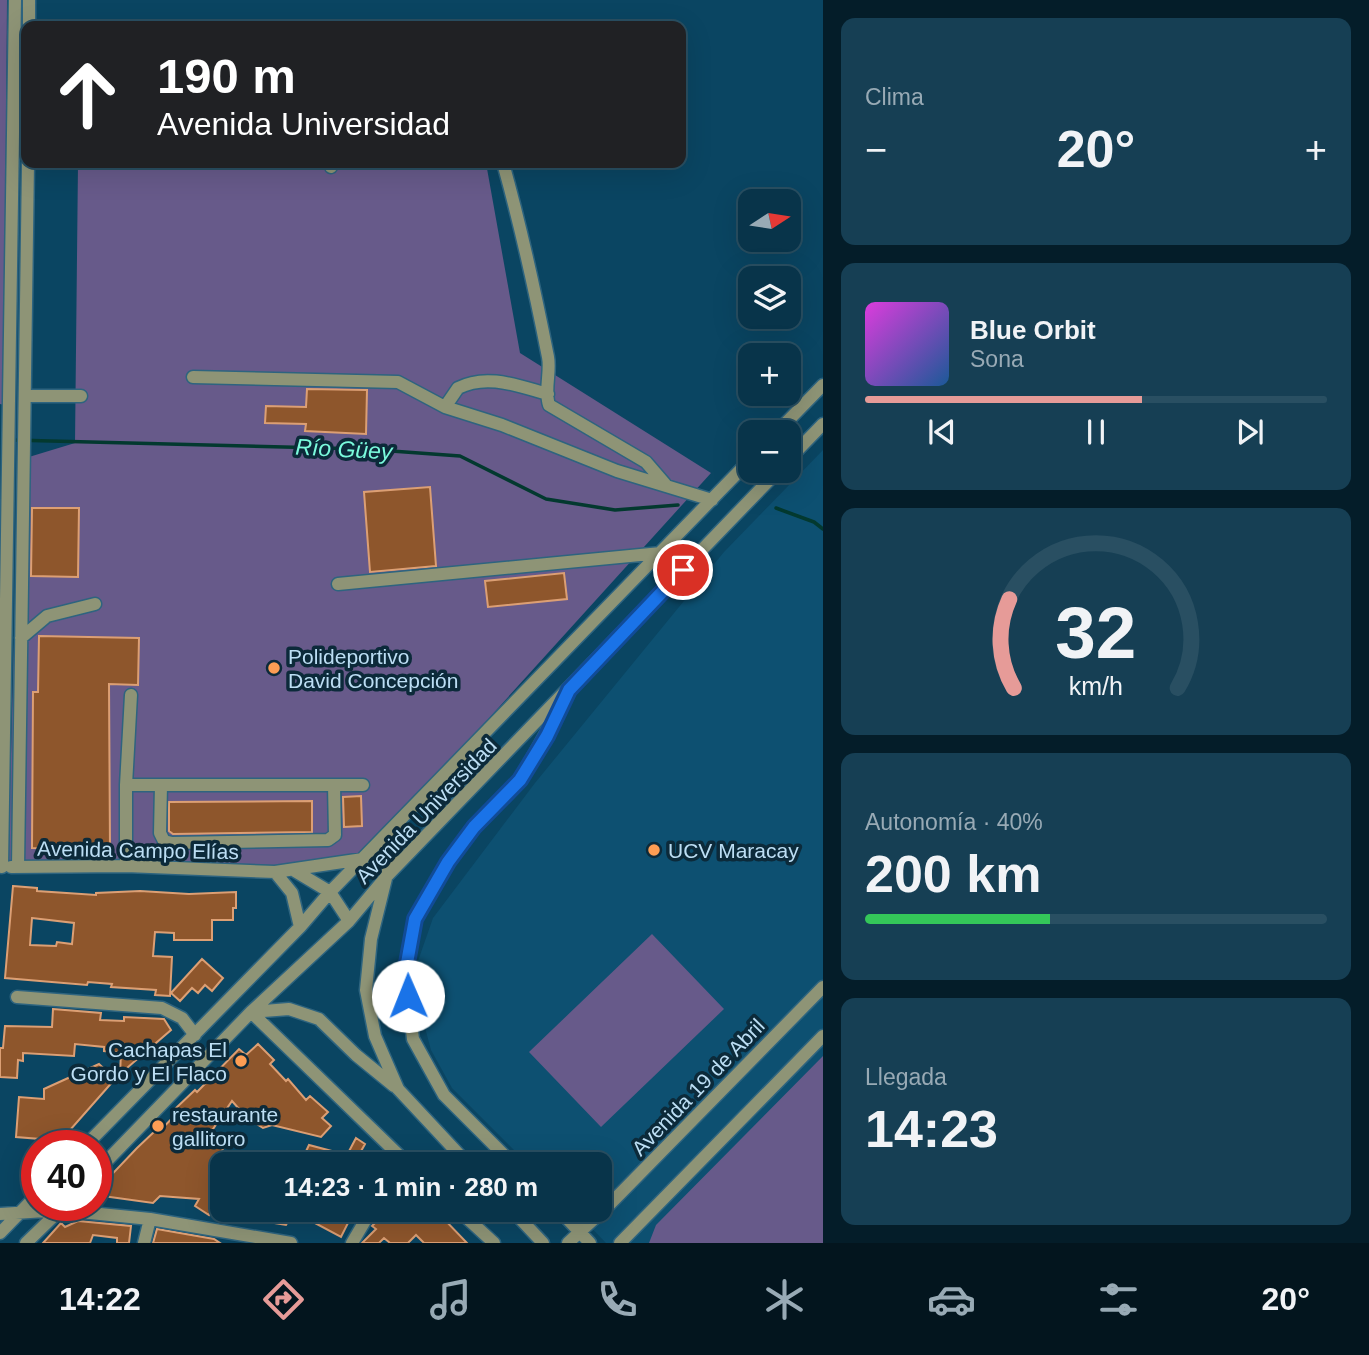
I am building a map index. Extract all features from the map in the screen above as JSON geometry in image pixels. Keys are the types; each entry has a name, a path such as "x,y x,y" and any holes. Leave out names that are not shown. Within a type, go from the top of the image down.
{"street":[{"path":"1,867 4,484 9,461 20,81 15,0"},
{"path":"29,0 29,21"},
{"path":"18,867 28,168"},
{"path":"504,168 526,243 550,368 549,405 646,462 665,485"},
{"path":"193,377 398,382 446,407 502,425 617,471 712,500"},
{"path":"446,407 458,388 479,381 501,382 548,394"},
{"path":"789,420 823,385"},
{"path":"26,396 81,396"},
{"path":"801,447 823,424"},
{"name":"Avenida Universidad","path":"101,1130 300,928 330,892 738,473"},
{"name":"Avenida Universidad","path":"112,1155 251,1012 349,921 384,878 569,690 767,483"},
{"path":"4,484 23,486"},
{"path":"338,584 661,553"},
{"path":"21,638 47,617 95,604"},
{"path":"501,1152 444,1095 413,1039 405,974 415,919 448,862 474,827 520,780 547,736 569,690"},
{"path":"126,866 126,785 131,695"},
{"path":"126,785 363,785"},
{"path":"161,785 160,833 164,841 172,843 328,840 335,835 336,826 334,785"},
{"path":"398,1089 374,1036 366,990 371,939 400,822"},
{"name":"Avenida Campo Elías","path":"1,867 126,866 275,872 364,859"},
{"path":"295,871 330,892 349,921"},
{"path":"275,872 292,893 300,928"},
{"name":"Avenida 19 de Abril","path":"612,1199 823,987"},
{"path":"17,997 162,1008 182,1018 195,1035"},
{"path":"251,1012 289,1009 319,1020 398,1089 457,1152"},
{"path":"251,1012 392,1152"},
{"path":"620,1243 823,1036"},
{"path":"0,1214 20,1212"},
{"path":"0,1233 20,1212"},
{"path":"112,1214 291,1243"},
{"path":"144,1243 150,1219"},
{"path":"629,1243 642,1219"},
{"path":"26,1243 49,1221"},
{"path":"352,1243 364,1222"},
{"path":"471,1222 494,1243"},
{"path":"523,1222 543,1243"},
{"path":"570,1222 590,1243"},
{"name":"Avenida 19 de Abril","path":"568,1243 589,1222"}],"shaded area":[{"path":"0,0 7,0 4,405 0,404"},
{"name":"Polideportivo David Concepción","path":"78,168 487,168 520,353 711,473 355,866 8,864 19,460 75,443"},
{"name":"UCV Maracay","path":"823,450 823,1243 606,1243 586,1222 612,1222 612,1152 516,1152 452,1088 431,1050 419,1005 418,961 433,918 535,783 724,552 791,483 801,483 801,473"},
{"path":"652,934 724,1009 601,1127 529,1052"},
{"path":"823,1056 823,1243 649,1243 656,1225"}],"building":[{"path":"307,389 367,390 366,434 305,431 306,424 265,423 266,406 306,407"},
{"path":"430,487 436,566 370,572 364,492"},
{"path":"32,508 79,508 78,577 31,576"},
{"path":"564,573 567,599 488,607 485,581"},
{"path":"39,636 139,638 138,685 109,684 110,849 32,848 33,692 38,692"},
{"path":"361,796 362,826 344,827 343,797"},
{"path":"312,801 312,832 173,834 169,831 169,802"},
{"path":"13,886 37,888 37,891 96,895 140,891 189,894 236,892 233,920 212,920 212,940 174,940 174,933 155,932 153,956 172,957 170,996 155,995 156,990 111,987 112,984 88,982 87,985 5,978","holes":["32,918 74,923 72,944 57,942 56,946 30,945"]},
{"path":"202,959 223,978 212,991 205,985 198,993 192,988 180,1001 171,993"},
{"path":"53,1009 101,1013 100,1020 124,1021 124,1017 164,1019 171,1030 120,1074 121,1053 104,1051 104,1047 75,1044 74,1056 23,1053 23,1061 18,1060 17,1078 0,1077 0,1048 3,1048 5,1026 52,1027"},
{"path":"258,1044 274,1060 270,1064 286,1081 288,1079 306,1100 310,1096 328,1112 322,1118 331,1126 321,1137 272,1125 263,1128 247,1118 232,1101 205,1141 226,1143 221,1152 210,1152 209,1215 195,1206 199,1199 160,1196 153,1203 112,1197 112,1174 156,1130 158,1133 179,1111 176,1108 195,1090 197,1092 239,1049 246,1055"},
{"path":"99,1064 115,1079 70,1130 21,1130 21,1137 16,1137 19,1097 44,1099 44,1089"},
{"path":"356,1138 365,1144 361,1152 349,1152"},
{"path":"309,1145 336,1152 306,1152"},
{"path":"78,1221 131,1226 129,1243 117,1243 117,1238 93,1235 90,1243 43,1243 61,1223 65,1227"},
{"path":"313,1222 348,1222 341,1237"},
{"path":"376,1222 447,1222 467,1243 424,1243 416,1235 408,1243 390,1243 384,1238 379,1243 362,1243 376,1229 372,1226"},
{"path":"157,1229 214,1239 220,1243 153,1243"}],"waterway":[{"name":"Río Güey","path":"12,440 364,449 460,456 546,499 615,510 678,505"},
{"name":"Río Güey","path":"776,508 814,522 823,529"}],"place":[{"name":"Polideportivo David Concepción","path":"274,668"},
{"name":"UCV Maracay","path":"654,850"},
{"name":"Cachapas El Gordo y El Flaco","path":"241,1061"},
{"name":"restaurante gallitoro","path":"158,1126"}],"route":[{"path":"408,996 405,974 415,919 448,862 474,827 520,780 547,736 569,690 683,570"}]}
